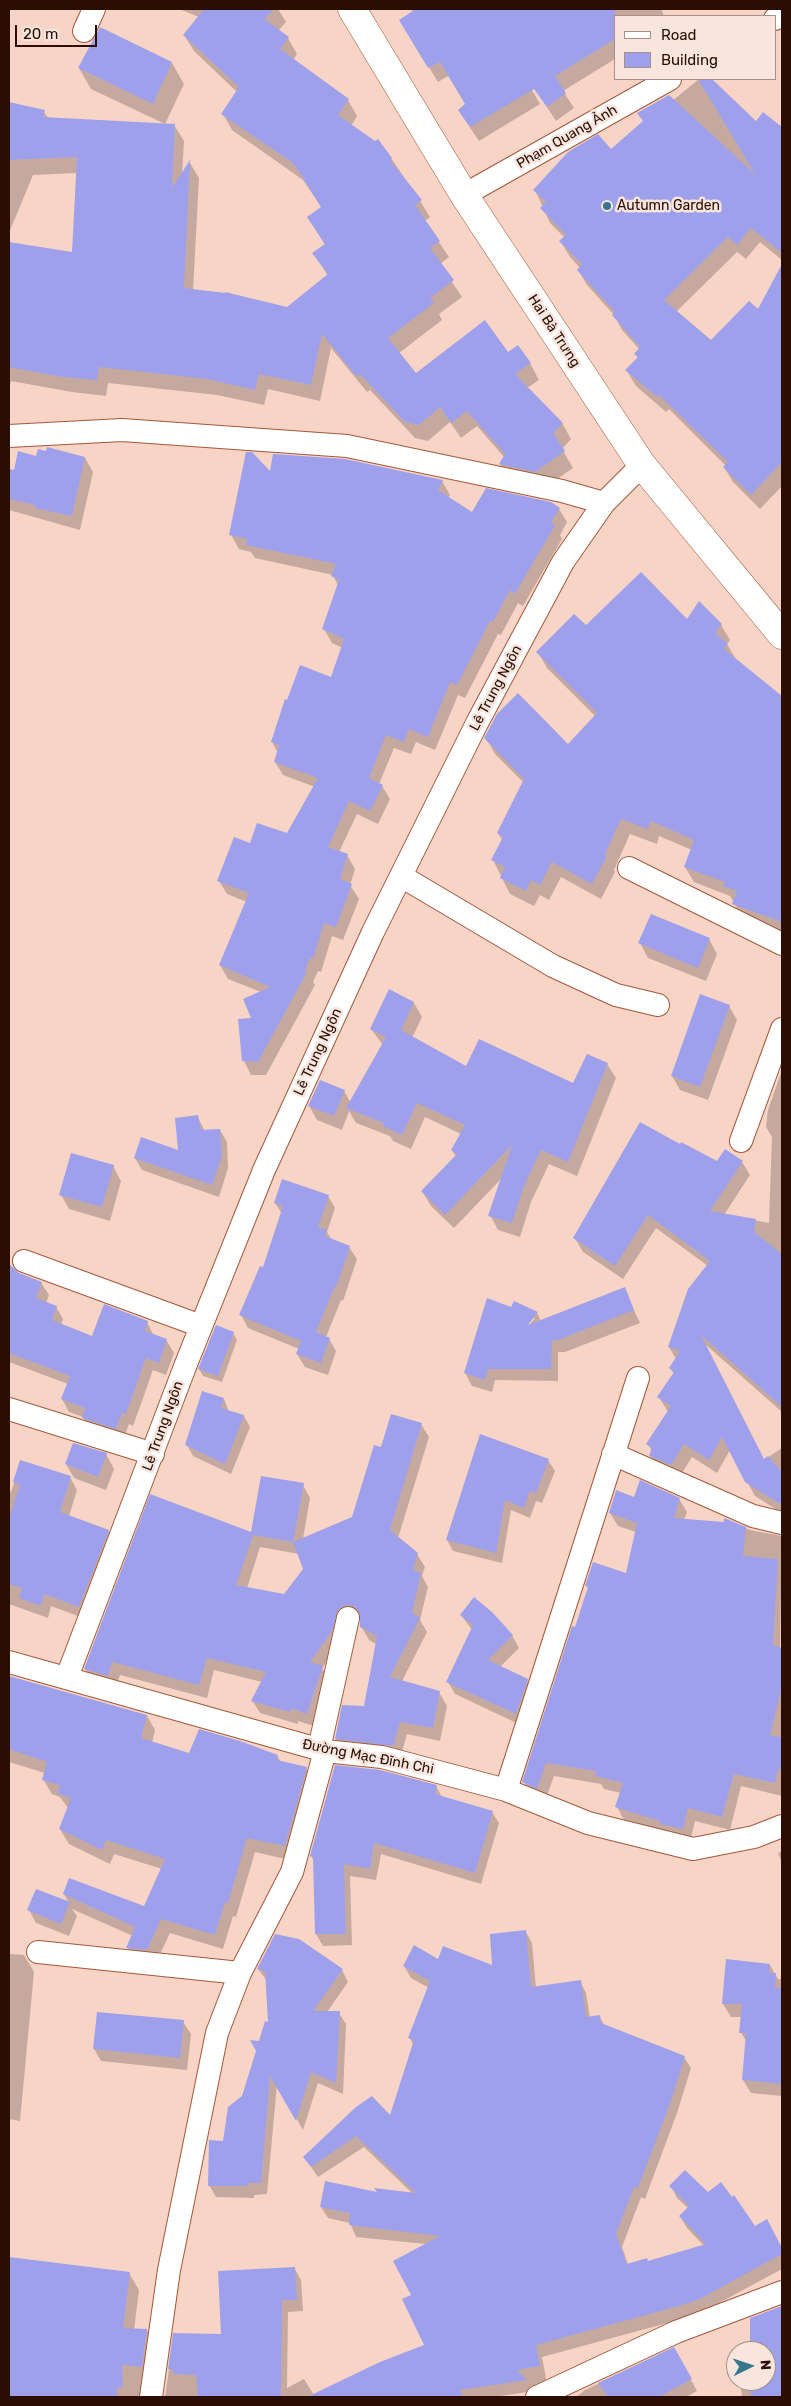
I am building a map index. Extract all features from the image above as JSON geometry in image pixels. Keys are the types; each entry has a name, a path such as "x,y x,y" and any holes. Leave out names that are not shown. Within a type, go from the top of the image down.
{"main road":[{"name":"Hai Bà Trưng","path":"352,9 464,195 642,465 782,635"}],"street":[{"path":"84,31 94,9"},
{"name":"Phạm Quang Ảnh","path":"464,195 668,80"},
{"path":"9,436 122,430 347,446 562,491 604,503"},
{"name":"Lê Trung Ngôn","path":"67,1677 201,1326 264,1170 401,876 477,722 563,562 604,503 642,465"},
{"path":"629,868 782,944"},
{"path":"401,876 553,966 616,995 658,1005"},
{"path":"742,1141 782,1029"},
{"path":"24,1260 201,1326"},
{"path":"506,1790 638,1378"},
{"path":"9,1409 153,1454"},
{"path":"613,1454 753,1516 782,1523"},
{"path":"151,2397 169,2270 217,2032 240,1973 292,1872 322,1750 348,1618"},
{"name":"Đường Mạc Đĩnh Chi","path":"9,1662 322,1750 382,1757 506,1790 588,1823 693,1849 754,1838 782,1826"},
{"path":"38,1952 240,1973"},
{"path":"537,2397 676,2332 782,2292"}],"building":[{"path":"204,9 274,9 264,19 289,37 280,49 349,99 338,115 375,141 378,139 392,158 390,160 422,200 415,205 440,241 430,248 454,280 430,298 434,303 388,338 416,373 485,320 508,352 518,345 531,363 515,374 563,423 553,433 565,451 535,472 499,464 505,454 467,411 451,423 440,407 419,425 405,422 360,374 357,377 322,334 311,385 259,374 255,390 207,379 99,367 97,380 62,377 9,367 9,242 72,252 77,157 9,160 9,102 45,110 43,117 175,124 172,188 190,160 184,288 225,292 287,307 328,274 312,253 325,244 307,217 321,207 293,163 221,114 239,87 183,35"},
{"path":"416,9 615,9 614,40 555,76 566,93 547,107 534,89 470,127 458,110 465,104 440,62 428,68 399,20"},
{"path":"100,27 172,62 153,104 78,68"},
{"path":"699,80 713,80 756,121 763,112 782,127 782,253 751,228 737,245 728,237 664,300 711,340 749,301 758,309 782,264 782,462 751,495 723,467 728,462 659,395 657,397 625,370 638,357 634,354 640,347 612,315 615,312 577,270 582,264 559,241 566,235 540,208 546,202 533,190 568,152 598,134 611,149 643,121 637,113 669,95 755,174"},
{"path":"47,447 85,457 72,516 35,508 35,505 9,499 9,469 14,470 18,451 36,456 38,449 46,451"},
{"path":"246,452 252,452 270,471 273,454 345,459 443,480 438,490 472,512 486,488 551,502 560,508 551,522 555,525 515,594 510,590 493,622 490,621 457,685 450,682 428,737 409,729 404,742 386,735 369,778 383,785 370,811 349,801 328,847 348,854 340,879 352,884 336,927 324,923 313,959 310,958 304,972 308,970 258,1062 242,1061 238,1019 251,1018 243,999 270,987 219,965 249,893 217,881 234,837 250,843 257,823 287,833 318,778 274,762 279,745 271,742 285,699 287,700 300,665 331,677 344,639 322,629 339,580 331,576 336,564 246,545 247,539 229,535"},
{"path":"641,572 687,619 699,601 722,624 715,633 728,644 724,649 782,696 782,922 732,904 737,891 723,886 725,882 684,867 694,840 651,821 648,829 621,819 605,854 607,856 592,884 552,862 540,885 531,880 526,891 500,878 505,867 491,860 503,837 497,833 524,779 484,738 497,714 518,693 568,744 597,713 536,652 574,614 586,625"},
{"path":"651,914 710,938 698,968 638,943"},
{"path":"389,989 414,1002 401,1030 466,1066 479,1039 573,1083 587,1054 608,1063 568,1162 541,1150 524,1186 512,1223 488,1216 512,1145 445,1215 421,1191 457,1154 451,1150 465,1125 417,1103 402,1135 383,1126 384,1123 346,1108 386,1037 370,1029"},
{"path":"700,994 730,1005 700,1087 671,1076"},
{"path":"320,1080 345,1090 334,1116 308,1106"},
{"path":"198,1115 201,1130 220,1129 222,1156 212,1185 134,1158 141,1137 178,1150 175,1118"},
{"path":"640,1122 680,1144 681,1142 717,1161 725,1149 743,1161 710,1211 756,1219 754,1232 782,1254 782,1407 701,1335 764,1459 768,1456 782,1472 782,1505 745,1482 722,1437 709,1460 684,1444 671,1465 649,1456 652,1448 646,1444 671,1406 657,1397 674,1372 669,1368 680,1351 668,1347 688,1289 710,1261 648,1215 615,1266 573,1238"},
{"path":"71,1153 114,1165 102,1207 59,1195"},
{"path":"282,1179 329,1195 318,1227 327,1230 325,1236 350,1246 336,1288 334,1288 316,1332 330,1338 321,1363 296,1354 301,1341 239,1315 260,1266 263,1267 283,1206 274,1203"},
{"path":"9,1264 19,1273 42,1282 36,1298 57,1306 52,1320 92,1336 104,1304 148,1321 145,1331 167,1339 159,1363 146,1358 126,1414 122,1413 116,1429 82,1418 85,1408 61,1399 70,1376 9,1353"},
{"path":"625,1287 634,1310 558,1340 552,1340 551,1369 488,1369 485,1380 464,1373 487,1298 511,1307 514,1301 538,1312 528,1325"},
{"path":"216,1325 234,1332 218,1376 198,1369"},
{"path":"202,1391 224,1398 221,1408 244,1415 225,1464 185,1445"},
{"path":"391,1414 422,1423 390,1530 418,1553 413,1570 421,1573 412,1613 420,1618 390,1677 440,1691 433,1728 400,1722 393,1746 335,1739 342,1705 364,1706 377,1636 360,1627 360,1614 356,1608 350,1605 338,1610 332,1631 310,1662 323,1666 307,1714 291,1708 290,1712 251,1701 266,1672 207,1658 199,1685 112,1662 108,1676 84,1669 150,1494 251,1532 261,1476 304,1483 293,1542 352,1517 374,1445 381,1447","holes":["253,1535 293,1542 303,1569 284,1594 236,1585"]},
{"path":"480,1434 549,1459 536,1493 530,1491 524,1508 505,1500 496,1553 446,1540"},
{"path":"73,1443 107,1453 98,1477 65,1464"},
{"path":"20,1460 71,1476 60,1512 109,1530 79,1607 44,1594 41,1606 19,1598 22,1588 9,1584 9,1519 20,1485 13,1482"},
{"path":"640,1480 680,1498 674,1518 724,1522 724,1518 746,1527 743,1556 778,1559 773,1645 782,1648 782,1686 770,1735 782,1738 782,1770 778,1769 775,1783 734,1774 722,1817 688,1808 683,1829 660,1824 660,1821 615,1807 623,1783 595,1776 596,1771 546,1763 537,1789 522,1782 572,1626 575,1627 588,1587 585,1586 593,1562 626,1573 637,1523 609,1513 616,1490 634,1497"},
{"path":"474,1597 492,1612 513,1635 488,1660 528,1679 516,1714 446,1682 473,1625 460,1615"},
{"path":"9,1676 147,1715 141,1738 189,1753 199,1729 278,1755 277,1760 307,1767 285,1846 247,1838 228,1903 225,1902 215,1935 161,1919 147,1950 126,1948 135,1927 63,1894 69,1878 144,1906 165,1859 106,1840 102,1850 59,1829 71,1798 57,1793 60,1785 42,1780 47,1762 9,1749"},
{"path":"335,1765 380,1770 437,1785 435,1794 493,1811 475,1873 374,1843 370,1869 344,1864 346,1934 315,1934 313,1857 310,1856"},
{"path":"36,1889 70,1902 61,1924 27,1910"},
{"path":"526,1930 531,1987 581,1980 586,2017 600,2015 601,2023 685,2056 671,2101 638,2188 634,2187 616,2234 627,2264 647,2258 648,2261 706,2244 679,2216 689,2206 669,2186 685,2170 708,2192 721,2182 732,2197 734,2195 755,2226 767,2219 782,2248 782,2254 700,2299 536,2345 540,2366 517,2370 527,2380 460,2390 463,2397 307,2397 380,2362 424,2345 402,2299 411,2295 393,2261 440,2236 349,2225 350,2213 320,2207 325,2181 377,2192 374,2188 416,2193 356,2136 311,2167 303,2157 356,2107 372,2096 390,2115 414,2040 408,2038 430,1981 403,1966 414,1945 438,1959 443,1946 492,1965 490,1934"},
{"path":"275,1934 299,1939 343,1969 313,2011 340,2011 336,2083 311,2072 296,2121 270,2076 261,2183 248,2183 248,2186 208,2186 209,2140 223,2141 228,2107 242,2096 256,2051 250,2040 259,2041 265,2021 268,2022 265,1971 257,1969"},
{"path":"726,1959 770,1964 769,1973 776,1973 775,1988 782,1988 782,2084 742,2080 746,2033 739,2033 742,2004 722,2004"},
{"path":"97,2012 184,2020 180,2058 93,2049"},
{"path":"9,2257 130,2272 123,2328 147,2329 142,2367 122,2365 123,2387 117,2388 117,2397 9,2397"},
{"path":"295,2267 297,2300 282,2300 281,2397 198,2397 196,2375 173,2374 173,2370 168,2369 173,2333 221,2334 218,2271"},
{"path":"782,2306 782,2397 751,2397 751,2391 776,2391 776,2341 750,2341 750,2318"},
{"path":"674,2347 692,2379 659,2397 608,2397 598,2383"}],"place":[{"name":"Autumn Garden","path":"607,206"}]}
